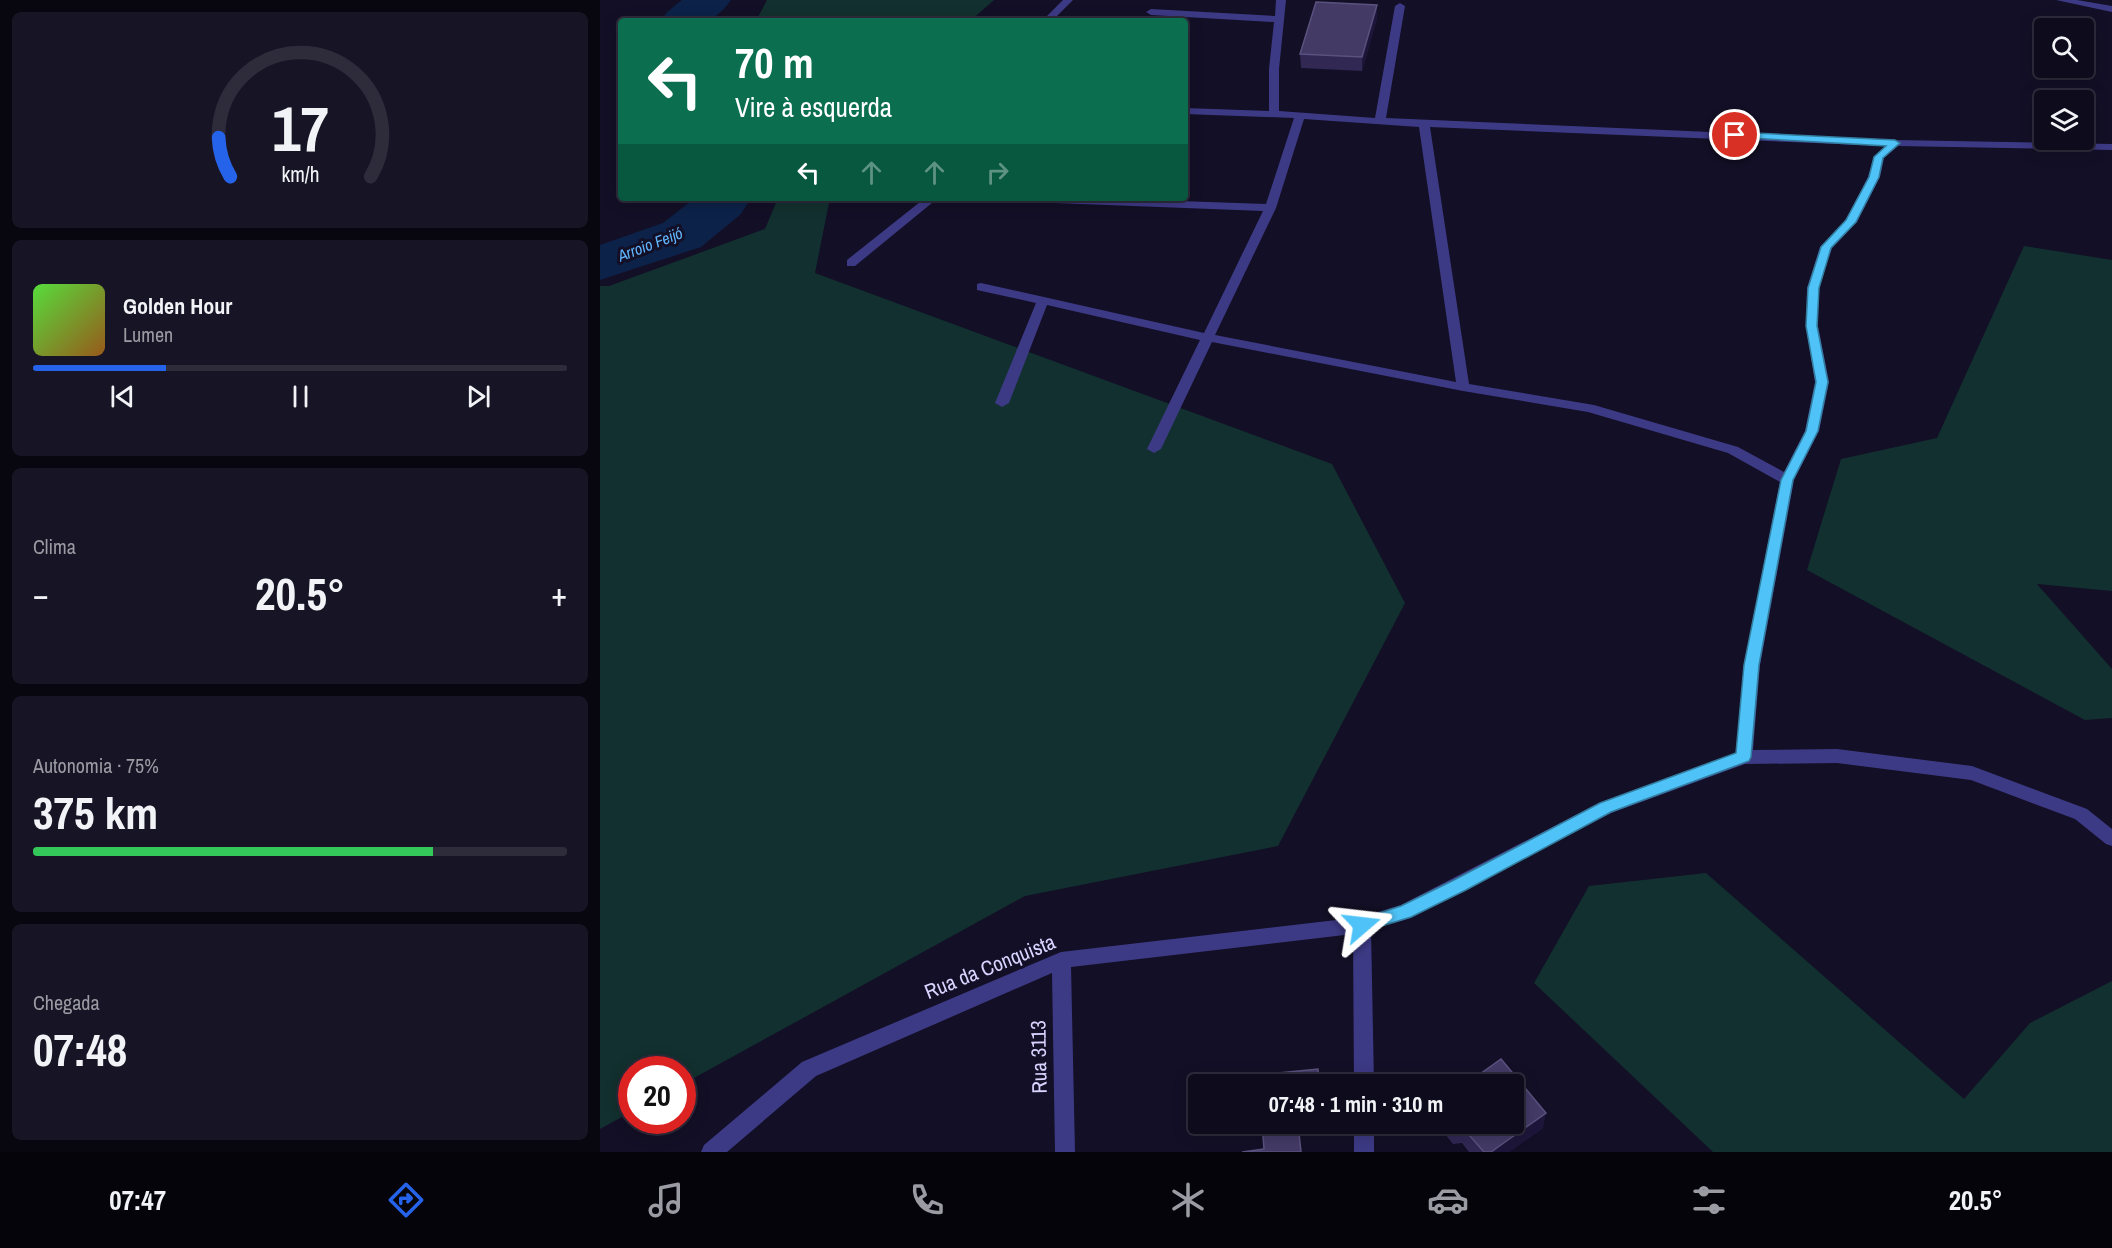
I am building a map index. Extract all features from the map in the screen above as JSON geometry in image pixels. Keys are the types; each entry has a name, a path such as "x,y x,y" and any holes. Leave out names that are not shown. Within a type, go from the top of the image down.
{"street":[{"path":"1050,18 1068,0"},
{"path":"1158,0 1148,17 1280,19"},
{"path":"1274,114 1274,69 1281,0"},
{"path":"2061,0 2112,9"},
{"path":"1380,121 1400,6"},
{"path":"1188,111 1424,124 1895,143 2112,147"},
{"path":"1154,449 1270,208 1300,116"},
{"path":"1424,124 1462,387"},
{"path":"1744,757 1752,665 1787,480 1812,431 1822,382 1812,326 1813,288 1826,247 1851,222 1874,177 1879,157 1895,143"},
{"path":"851,264 928,201"},
{"path":"1081,201 1270,208"},
{"path":"981,287 1206,337 1462,387 1589,408 1732,450 1787,480"},
{"path":"1002,403 1043,301"},
{"name":"Rua da Conquista","path":"711,1152 809,1070 1061,960 1362,925 1405,912 1605,808 1744,757 1837,756 1972,773 2081,814 2112,839"},
{"path":"1362,925 1364,1074"},
{"name":"Rua 3113","path":"1061,960 1065,1152"},
{"path":"1364,1134 1364,1152"}],"green space":[{"path":"767,0 994,0 973,18 758,18"},
{"path":"777,201 829,201 815,273 1332,464 1405,603 1278,846 1025,896 696,1077 696,1056 618,1056 618,1119 600,1129 600,286 609,286 765,229"},
{"path":"2024,246 2112,260 2112,591 2037,584 2112,669 2112,718 2085,720 1807,570 1841,459 1937,438"},
{"path":"1706,873 1964,1099 2030,1023 2112,981 2112,1152 1713,1152 1534,983 1589,886"}],"building":[{"path":"1316,2 1377,5 1362,57 1300,54"},
{"path":"1501,1059 1514,1074 1480,1074"},
{"path":"1318,1069 1318,1074 1268,1074"},
{"path":"1524,1087 1546,1113 1524,1129"},
{"path":"1263,1134 1299,1134 1301,1152 1242,1152 1264,1149"},
{"path":"1468,1134 1516,1134 1491,1152 1484,1152"}],"waterway":[{"name":"Arroio Feijó","path":"687,18 709,0"},
{"name":"Arroio Feijó","path":"600,263 682,235 723,201"}],"route":[{"path":"1362,925 1405,912 1605,808 1744,757 1752,665 1787,480 1812,431 1822,382 1812,326 1813,288 1826,247 1851,222 1874,177 1879,157 1895,143 1735,135"}]}
